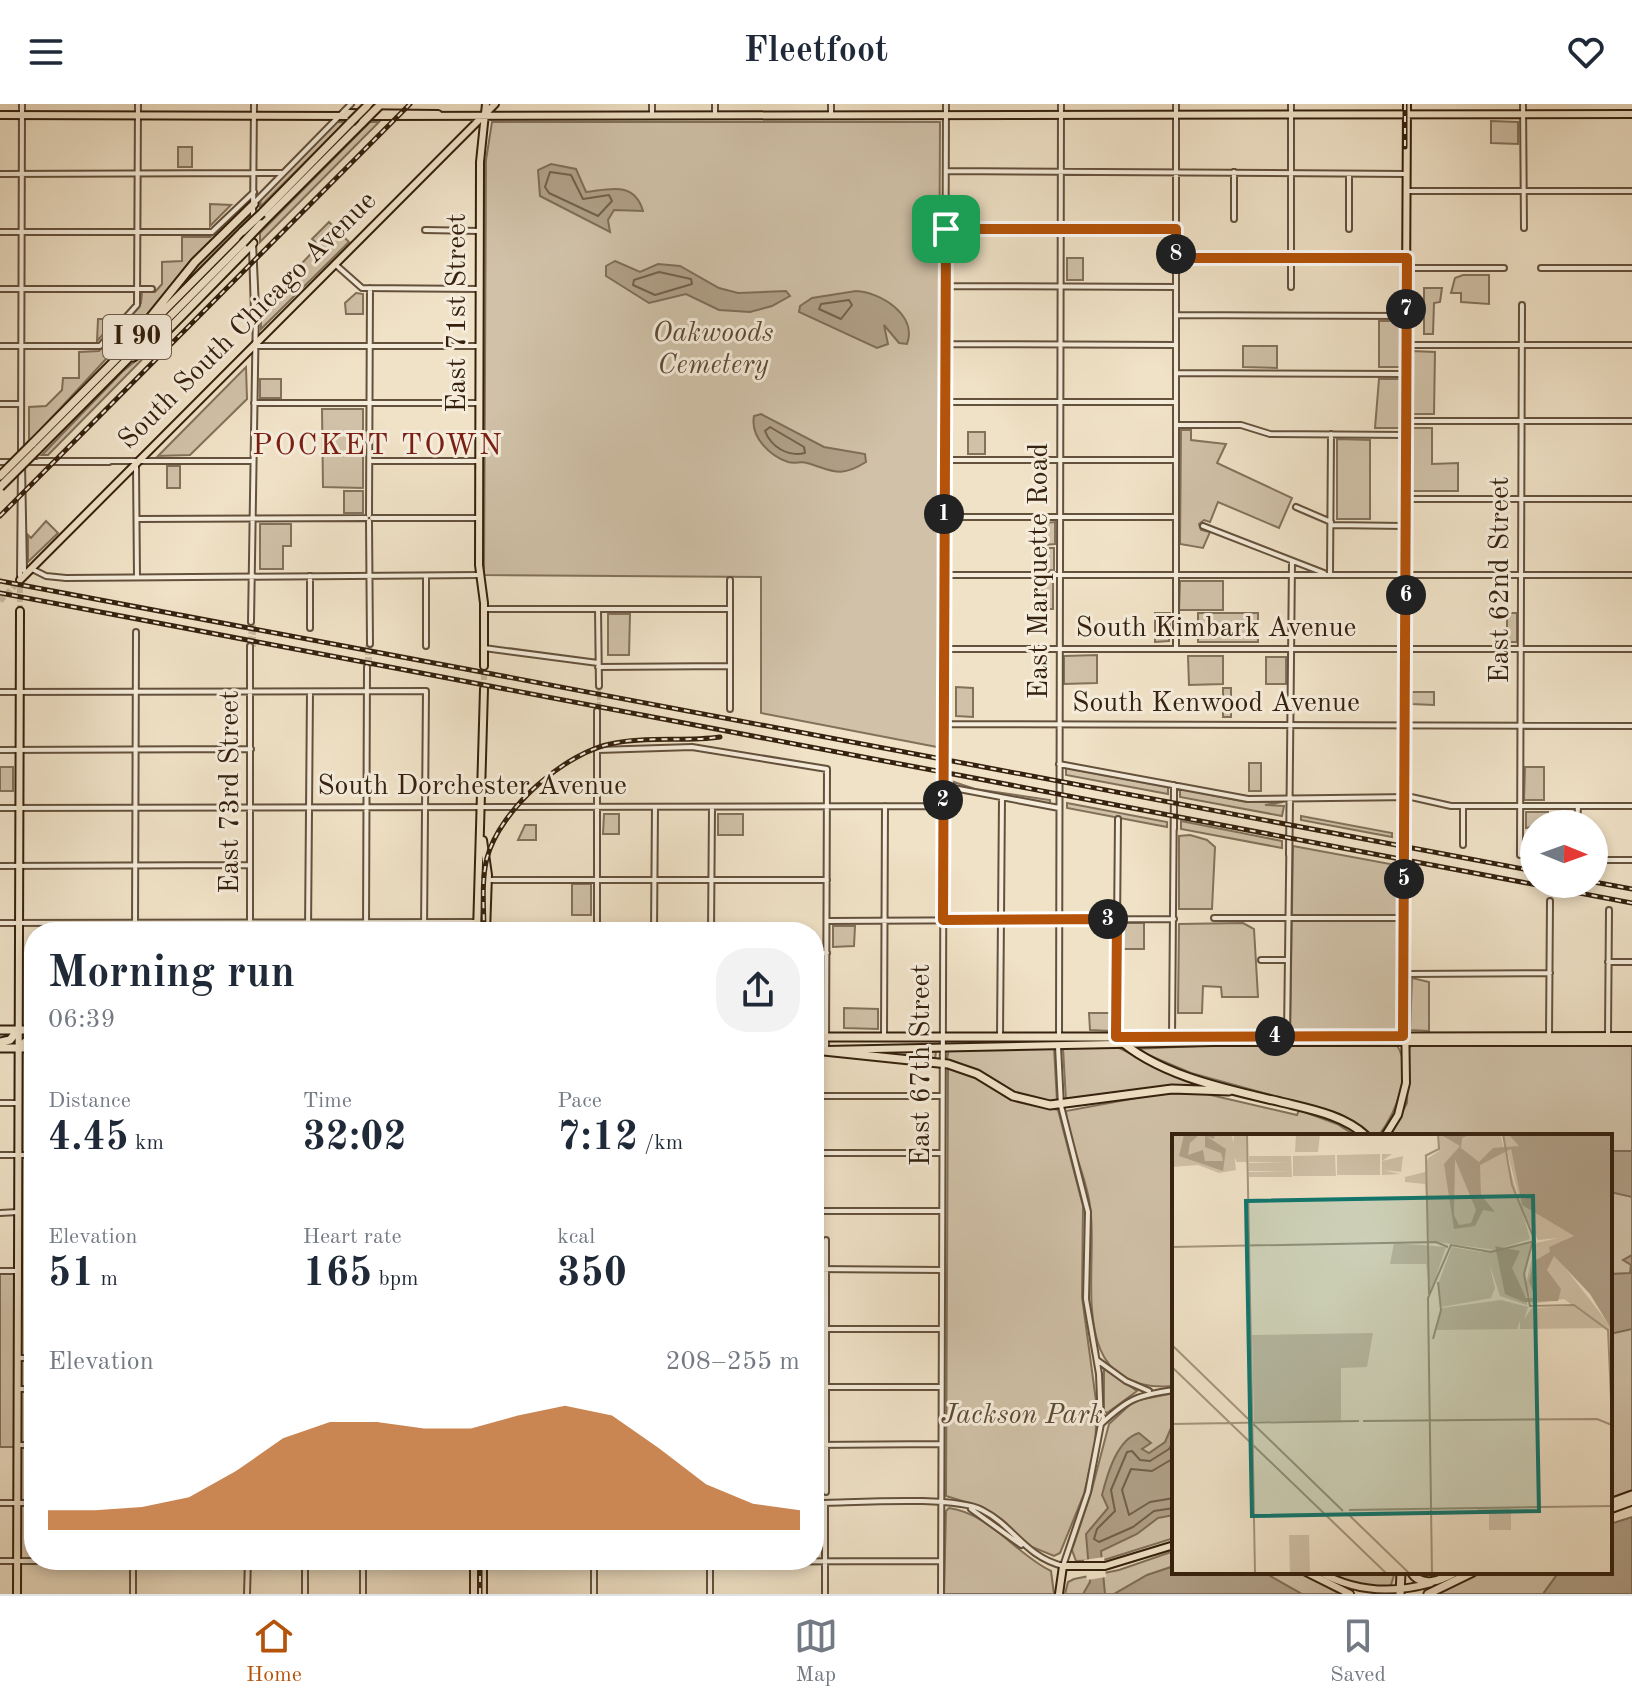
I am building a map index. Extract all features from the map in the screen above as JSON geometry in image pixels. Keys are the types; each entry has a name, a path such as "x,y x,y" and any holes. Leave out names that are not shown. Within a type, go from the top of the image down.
{"highway":[{"name":"I 90","path":"0,487 138,337 368,105"},
{"name":"I 90","path":"0,476 128,359 380,105"},
{"path":"138,337 185,273 254,204"},
{"path":"128,359 155,343 253,243"},
{"path":"0,1030 24,1031"},
{"path":"0,1045 10,1040 18,1030"},
{"path":"826,1037 884,1037 942,1042 1000,1038 1059,1042 1116,1041 1156,1064 1231,1090 1329,1115 1362,1134"},
{"path":"18,1048 24,1042"},
{"path":"0,1045 24,1048"},
{"path":"826,1050 942,1063 971,1071 1024,1100 1061,1106 1172,1089 1231,1090"},
{"path":"1612,1503 1632,1498"},
{"path":"1612,1508 1632,1498"},
{"path":"1412,1574 1417,1580 1437,1581 1452,1574"},
{"path":"1428,1594 1469,1574"}],"main road":[{"name":"East 71st Street","path":"484,666 479,403 480,162 486,104"},
{"name":"South South Chicago Avenue","path":"23,576 495,104"},
{"path":"1386,1134 1398,1115 1404,1096 1407,104"},
{"path":"0,115 1632,114"},
{"path":"17,1594 22,611"},
{"path":"477,922 476,880 483,807 484,689"},
{"path":"482,836 488,880 486,922"},
{"path":"1116,1041 1172,1037 1632,1039"},
{"path":"1126,1046 1287,1039"},
{"path":"826,1050 942,1042 1059,1042"},
{"path":"1059,1594 1063,1566 1085,1569 1105,1566 1172,1546"},
{"path":"474,1570 474,1594"},
{"path":"483,1570 483,1594"},
{"path":"1310,1574 1350,1594"},
{"path":"1324,1574 1356,1588 1400,1592 1437,1581"}],"street":[{"path":"22,104 23,576 480,575"},
{"path":"0,346 100,346 137,305 138,104"},
{"path":"252,621 254,104"},
{"path":"254,204 351,104"},
{"path":"652,104 652,114"},
{"path":"715,104 715,114"},
{"path":"831,104 831,113"},
{"name":"East 67th Street","path":"941,1594 946,104"},
{"name":"East Marquette Road","path":"1061,104 1059,1042 1061,1106 1088,1212 1086,1299 1097,1360 1101,1424 1088,1492 1063,1566"},
{"path":"1176,104 1176,649"},
{"path":"1291,104 1291,287"},
{"path":"1523,104 1524,228"},
{"path":"946,171 1407,174"},
{"path":"1234,172 1234,219"},
{"path":"0,174 282,173"},
{"path":"1349,174 1349,229"},
{"path":"1407,191 1632,191"},
{"path":"0,232 212,232 254,192"},
{"path":"946,229 1176,229"},
{"path":"425,230 480,231"},
{"path":"1176,258 1407,258"},
{"path":"336,265 359,288 480,289"},
{"path":"1406,268 1504,268"},
{"path":"1541,268 1632,268"},
{"path":"945,286 1176,287"},
{"path":"368,643 370,288"},
{"path":"0,289 152,289"},
{"name":"East 62nd Street","path":"1520,810 1522,305"},
{"path":"1176,315 1406,316"},
{"path":"945,344 1176,345"},
{"path":"1406,345 1632,345"},
{"path":"254,346 480,346"},
{"path":"1176,373 1406,374"},
{"path":"945,402 1176,402"},
{"path":"254,403 479,403"},
{"path":"0,404 21,404"},
{"path":"1406,421 1632,421"},
{"path":"1176,425 1241,425 1270,434 1406,435"},
{"path":"1328,575 1331,434"},
{"path":"945,460 1176,460"},
{"path":"0,462 253,461"},
{"path":"369,461 479,461"},
{"path":"137,577 138,462"},
{"path":"1406,499 1632,499"},
{"path":"1296,507 1331,524 1406,526"},
{"path":"944,517 1176,517"},
{"path":"137,519 479,518"},
{"path":"1203,526 1328,575"},
{"path":"1287,1039 1292,561"},
{"path":"944,575 1632,575"},
{"path":"310,576 310,628"},
{"path":"426,576 426,646"},
{"path":"730,580 730,709"},
{"path":"484,609 730,609"},
{"path":"598,609 598,684"},
{"path":"135,922 136,632"},
{"path":"484,648 598,665 730,666"},
{"name":"East 73rd Street","path":"250,922 252,649"},
{"name":"South Kimbark Avenue","path":"944,649 1632,649"},
{"path":"366,922 368,669"},
{"path":"0,692 426,691 424,922 477,922"},
{"path":"308,922 310,692"},
{"path":"597,922 598,713"},
{"name":"South Kenwood Avenue","path":"944,724 1632,726"},
{"path":"598,750 692,747 827,769 826,1050"},
{"path":"0,750 251,749"},
{"path":"1059,764 1248,799 1405,797 1463,806 1632,806"},
{"path":"1172,1037 1174,785"},
{"path":"943,786 1060,808"},
{"path":"1000,1038 1002,798"},
{"path":"884,1037 885,806"},
{"name":"South Dorchester Avenue","path":"0,808 943,806"},
{"path":"1463,806 1463,845"},
{"path":"1578,806 1578,810"},
{"path":"654,922 655,807"},
{"path":"711,922 712,807"},
{"path":"1116,1041 1118,819"},
{"path":"1608,860 1632,860"},
{"path":"0,866 250,865"},
{"path":"476,880 827,880"},
{"path":"1549,1039 1550,901"},
{"path":"1608,1039 1609,910"},
{"path":"1214,918 1404,918"},
{"path":"827,921 1174,919"},
{"path":"0,923 24,923"},
{"path":"1261,960 1288,960"},
{"path":"1608,962 1632,962"},
{"path":"1403,974 1550,973"},
{"path":"824,1096 942,1096"},
{"path":"0,1103 18,1103"},
{"path":"824,1153 942,1153"},
{"path":"0,1155 24,1155"},
{"path":"824,1211 942,1211"},
{"path":"0,1213 18,1212"},
{"path":"826,1240 826,1492"},
{"path":"826,1269 942,1270"},
{"path":"0,1271 18,1271"},
{"path":"826,1329 942,1329"},
{"path":"17,1358 24,1358"},
{"path":"1097,1360 1126,1381 1150,1392"},
{"path":"826,1387 941,1387"},
{"path":"17,1389 24,1389"},
{"path":"1101,1424 1119,1406 1150,1392 1172,1390"},
{"path":"826,1445 941,1444"},
{"path":"17,1445 24,1445"},
{"path":"0,1503 24,1503"},
{"path":"825,1594 825,1503 941,1503 969,1507 1021,1545 1063,1566"},
{"path":"0,1561 24,1562"},
{"path":"825,1561 941,1561"},
{"path":"133,1570 133,1594"},
{"path":"247,1594 248,1570"},
{"path":"305,1570 305,1594"},
{"path":"363,1570 363,1594"},
{"path":"594,1570 594,1594"},
{"path":"710,1570 710,1594"}],"green space":[{"path":"1491,121 1518,122 1518,144 1491,143"},
{"path":"336,122 345,122 260,207 261,198"},
{"path":"370,122 379,122 260,242 260,233"},
{"name":"Oakwoods Cemetery","path":"492,122 940,122 937,747 761,713 761,577 484,575 486,160"},
{"path":"178,147 192,147 192,167 178,167"},
{"path":"246,201 248,206 29,442 29,407 46,406 62,390 63,378 79,378 79,352 99,351 141,303 142,292 155,292 162,284 162,262 182,261 182,237 210,237"},
{"path":"210,204 231,205 210,226"},
{"path":"248,215 248,219 176,292 183,278"},
{"path":"329,222 349,242 261,329 261,307 319,245 312,239"},
{"path":"246,254 48,455 42,455 122,372 156,344"},
{"path":"1067,258 1083,258 1083,280 1067,280"},
{"path":"1489,275 1489,304 1461,302 1461,293 1451,293 1455,278"},
{"path":"1424,288 1442,288 1440,302 1434,303 1433,334 1424,334"},
{"path":"356,293 363,294 363,314 346,314 345,303"},
{"path":"98,319 117,319 97,341"},
{"path":"1379,321 1400,321 1400,367 1379,367"},
{"path":"1243,346 1277,346 1277,368 1243,367"},
{"path":"1412,351 1435,352 1434,414 1412,414"},
{"path":"246,367 247,399 190,455 158,456"},
{"path":"260,379 281,379 281,398 260,398"},
{"path":"1379,379 1400,379 1400,428 1375,428"},
{"path":"322,409 363,409 363,488 323,487"},
{"path":"1412,428 1432,428 1432,464 1458,463 1458,491 1412,491"},
{"path":"1181,430 1191,430 1191,440 1226,444 1217,463 1292,498 1279,528 1218,502 1210,522 1204,520 1199,524 1201,530 1210,532 1203,548 1180,544"},
{"path":"968,432 985,432 985,454 968,454"},
{"path":"1337,439 1370,440 1370,519 1337,519"},
{"path":"167,466 180,466 180,488 167,488"},
{"path":"344,491 363,491 363,513 344,513"},
{"path":"46,521 58,533 28,562 28,535 31,538"},
{"path":"1055,522 1055,544 1044,545 1044,523"},
{"path":"260,524 291,524 291,546 283,546 283,569 260,569"},
{"path":"1038,548 1054,548 1054,570 1038,570"},
{"path":"1036,581 1053,581 1053,609 1036,609"},
{"path":"1180,581 1223,581 1223,610 1179,610"},
{"path":"1155,613 1170,613 1169,641 1155,642"},
{"path":"1198,613 1258,613 1258,622 1250,623 1250,638 1258,638 1258,642 1198,642"},
{"path":"1507,613 1517,613 1517,642 1507,642"},
{"path":"608,614 630,614 629,655 608,655"},
{"path":"1097,655 1097,683 1064,684 1064,656"},
{"path":"1188,656 1223,656 1223,684 1189,685"},
{"path":"1266,657 1286,657 1286,684 1266,684"},
{"path":"956,687 973,688 973,717 956,716"},
{"path":"1223,688 1231,688 1231,717 1223,717"},
{"path":"1412,692 1434,692 1434,705 1412,704"},
{"path":"1249,763 1261,763 1261,791 1249,791"},
{"path":"0,767 13,767 13,791 0,791"},
{"path":"1525,767 1544,767 1544,800 1524,800"},
{"path":"1066,768 1168,787 1168,794 1066,775"},
{"path":"954,782 975,789 1050,800 1050,804 955,787"},
{"path":"1180,789 1247,802 1283,802 1265,805 1284,806 1282,816 1180,797"},
{"path":"1067,803 1167,822 1167,827 1067,808"},
{"path":"604,814 619,814 619,834 603,834"},
{"path":"718,814 743,814 743,835 718,835"},
{"path":"1301,816 1392,833 1392,837 1301,820"},
{"path":"1181,821 1282,841 1282,848 1181,829"},
{"path":"525,825 536,825 536,840 518,840"},
{"path":"1190,835 1207,840 1215,847 1212,909 1179,909 1179,836"},
{"path":"1293,846 1401,866 1398,1031 1395,1034 1290,1033"},
{"path":"572,884 591,884 591,915 572,915"},
{"path":"1122,923 1144,923 1144,949 1122,949"},
{"path":"1243,923 1254,929 1258,997 1222,997 1221,987 1203,986 1202,1013 1178,1013 1179,924"},
{"path":"833,926 855,926 854,946 833,947"},
{"path":"1412,978 1429,982 1429,1031 1410,1030"},
{"path":"844,1008 878,1009 878,1029 844,1028"},
{"path":"1089,1013 1112,1013 1111,1031 1090,1030"},
{"path":"1242,1044 1396,1044 1401,1054 1403,1078 1391,1115 1380,1134 1370,1134 1340,1114 1191,1073 1134,1049"},
{"path":"1412,1044 1632,1045 1632,1491 1612,1498 1612,1134 1391,1134 1407,1103 1409,1049"},
{"path":"1054,1048 1057,1101 1042,1101 1014,1092 947,1059 949,1049"},
{"path":"1063,1048 1119,1048 1168,1071 1220,1088 1169,1086 1066,1101"},
{"path":"865,1052 936,1052 935,1059"},
{"name":"Jackson Park","path":"948,1067 977,1078 1015,1100 1058,1110 1083,1206 1082,1297 1097,1408 1095,1446 1084,1494 1060,1553 1054,1556 1032,1547 982,1507 946,1496"},
{"name":"Jackson Park","path":"1202,1093 1297,1115 1299,1110 1337,1124 1353,1134 1172,1134 1172,1386 1138,1383 1115,1371 1100,1350 1093,1323 1090,1206 1066,1111 1158,1094"},
{"path":"0,1273 16,1273 15,1447 0,1447"},
{"name":"Jackson Park","path":"1104,1368 1137,1391 1107,1413 1104,1411"},
{"name":"Jackson Park","path":"1172,1393 1172,1539 1104,1560 1076,1561 1072,1550 1109,1424 1134,1401"},
{"name":"Jackson Park","path":"949,1508 990,1526 1051,1571 1054,1594 944,1594 946,1511"},
{"path":"1172,1552 1172,1574 1305,1574 1340,1594 1065,1594 1068,1582 1074,1579 1119,1570"},
{"path":"1329,1574 1394,1574 1390,1588 1348,1583"},
{"path":"1476,1574 1558,1574 1543,1594 1438,1594"}],"water":[{"path":"551,164 576,169 586,192 627,191 639,201 643,211 614,210 608,220 610,232 540,196 538,170"},
{"path":"615,261 640,272 658,264 680,266 719,288 738,293 786,291 790,296 772,306 750,312 719,310 686,294 649,303 606,276 606,266"},
{"path":"856,291 876,296 895,307 907,324 907,344 899,343 884,325 888,344 877,348 799,312 800,306 812,298"},
{"path":"761,414 824,447 865,454 866,462 836,472 805,462 791,463 781,459 758,438 754,416"},
{"path":"1612,1151 1632,1151 1632,1197 1612,1192"},
{"path":"1632,1255 1632,1329 1612,1334 1612,1274 1630,1273 1631,1265 1623,1260"},
{"path":"1172,1426 1172,1515 1158,1518 1137,1534 1101,1551 1105,1594 1083,1594 1090,1582 1086,1534 1108,1508 1102,1495 1114,1459 1125,1442 1139,1433 1151,1443 1142,1449 1149,1453 1165,1442"},
{"path":"1632,1517 1632,1594 1543,1594 1558,1574 1612,1574 1612,1523"},
{"path":"1172,1567 1172,1574 1267,1574 1302,1594 1114,1594 1147,1575"}],"pier":[{"path":"1104,1557 1106,1577 1087,1580 1084,1560"}],"tunnel":[{"path":"0,601 20,580"},
{"path":"20,580 20,611"},
{"path":"250,646 251,622"},
{"path":"254,623 254,647"},
{"path":"367,644 367,667"},
{"path":"370,644 370,667"},
{"path":"484,666 484,689"},
{"path":"599,686 599,712"}],"railway":[{"path":"0,516 410,104"},
{"path":"1405,104 1405,147"},
{"path":"0,581 1520,868"},
{"path":"0,593 1632,903"},
{"path":"484,922 485,867 494,839 520,802 556,770 576,757 615,743 720,737"},
{"path":"1608,885 1632,889"},
{"path":"480,1570 480,1594"}],"district":[{"name":"POCKET TOWN","path":"378,446"}],"route":[{"path":"946,229 1176,229 1176,258 1407,258 1403,1036 1116,1037 1117,919 943,920 946,229"}]}
